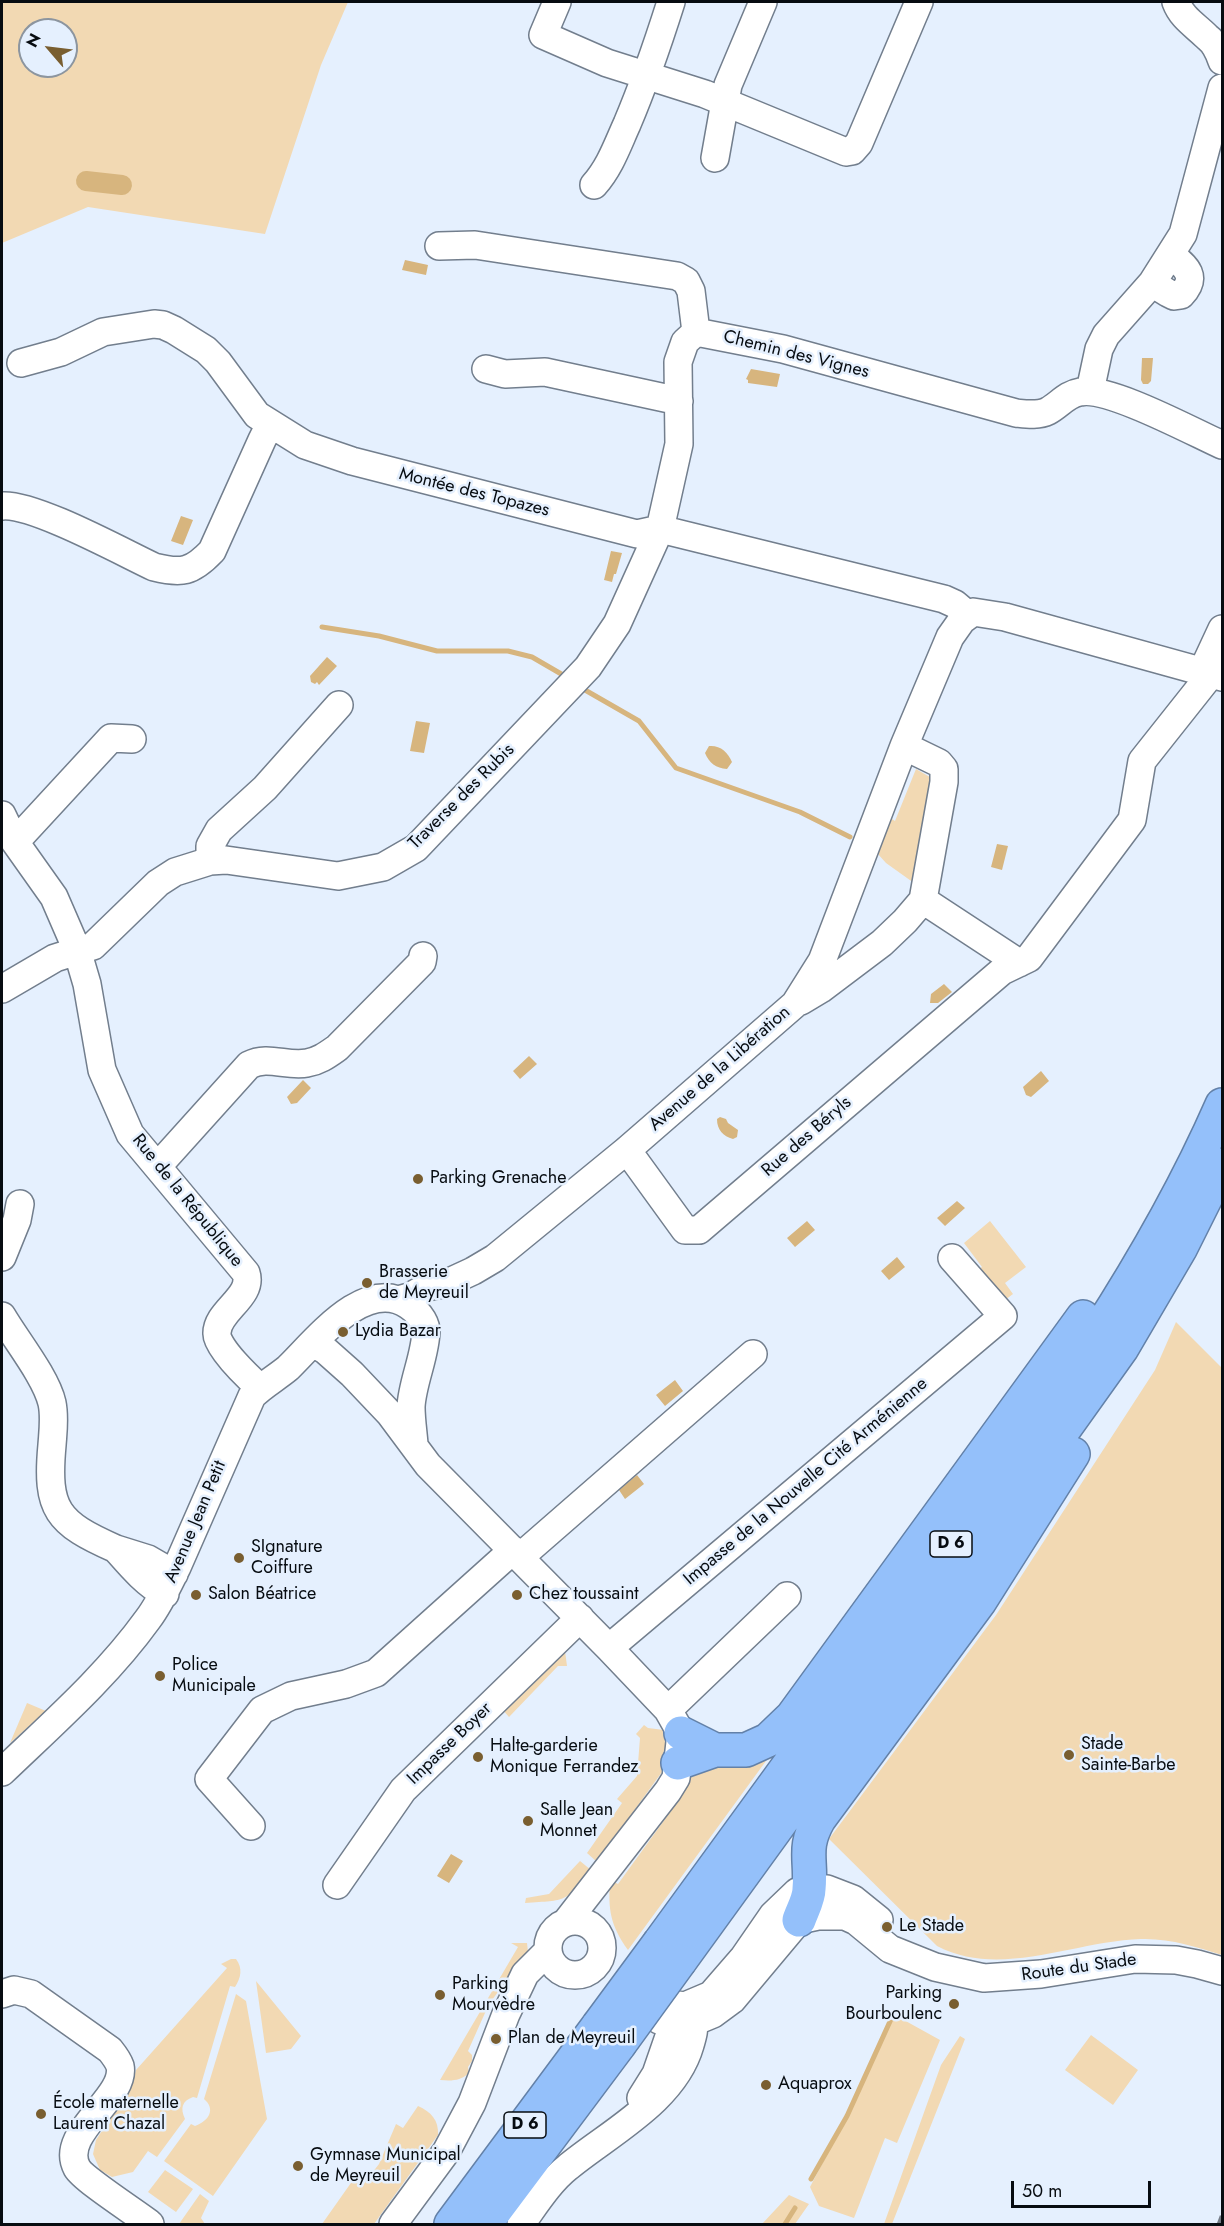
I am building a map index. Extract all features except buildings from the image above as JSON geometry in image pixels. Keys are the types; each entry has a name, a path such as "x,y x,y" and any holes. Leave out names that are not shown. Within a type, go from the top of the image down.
{"highway":[{"path":"676,1736 715,1750 746,1750 768,1740 792,1717 1112,1276 1218,1116"},
{"name":"D 6","path":"670,1951 1028,1438 1098,1333 1157,1233 1218,1116"},
{"path":"799,1920 810,1890 807,1860 815,1826 846,1780 980,1601 1152,1330 1205,1224 1222,1167"},
{"name":"D 6","path":"451,2224 608,2035 670,1951 960,1575 1122,1348 1180,1249 1222,1167"},
{"name":"D 6","path":"485,2224 608,2035"}],"street":[{"path":"557,2 543,34 607,63 705,94 840,151 852,151 859,143 919,2"},
{"path":"594,185 612,159 647,75 671,2"},
{"path":"714,158 731,75 763,2"},
{"path":"1176,2 1187,20 1213,43 1222,61"},
{"path":"1222,88 1183,234 1152,283 1106,335 1099,349 1090,391 1112,396 1222,445"},
{"path":"439,246 475,245 676,276 686,281 691,291 696,332 685,342 678,362 680,444 660,530"},
{"name":"Montée des Topazes","path":"21,363 61,352 103,332 154,324 163,325 212,356 258,415 305,445 351,461 637,534 660,530 944,599 955,604 968,615"},
{"name":"Chemin des Vignes","path":"696,332 783,349 1016,412 1040,414 1049,411 1069,396 1078,392 1090,391"},
{"path":"486,369 505,374 539,371 679,401"},
{"path":"2,506 11,505 49,518 154,567 170,571 187,571 200,563 212,551 262,440 265,434 274,427"},
{"name":"Traverse des Rubis","path":"2,989 55,958 93,946 158,883 175,872 210,861 226,860 338,876 383,867 416,848 588,667 617,624 660,530"},
{"path":"968,615 979,612 1005,617 1212,674"},
{"name":"Avenue de la Libération","path":"398,1300 473,1271 495,1258 627,1150 795,1004 822,961 904,746 950,638 957,626 968,615"},
{"path":"922,900 1010,967 1029,958 1132,820 1142,761 1212,674 1222,629"},
{"path":"210,861 210,846 219,830 265,788 339,705"},
{"path":"15,842 111,738 132,739"},
{"path":"795,1004 821,988 882,943 905,921 922,900 942,793 944,769 939,763 904,746"},
{"name":"Rue de la République","path":"2,815 15,842 54,897 77,950 87,984 102,1070 130,1134 246,1273 248,1280 245,1288 219,1324 217,1336 218,1341 260,1388"},
{"path":"158,1166 249,1065 266,1060 304,1064 322,1059 345,1040 422,962 423,956"},
{"name":"Rue des Béryls","path":"627,1150 685,1230 699,1230 1010,967"},
{"path":"2,1257 17,1220 20,1204"},
{"name":"Impasse de la Nouvelle Cité Arménienne","path":"609,1648 1003,1316 952,1258"},
{"path":"401,1411 433,1304 447,1282"},
{"name":"Avenue Jean Petit","path":"2,1772 105,1671 148,1620 169,1584 246,1406 260,1388 273,1380 346,1311 360,1303 374,1299 398,1300"},
{"path":"398,1300 413,1308 426,1329"},
{"path":"2,1316 50,1396 54,1415 49,1471 50,1488 53,1500 62,1516 75,1528 116,1549 148,1559 169,1584"},
{"path":"313,1343 401,1411 414,1444 428,1465 609,1648 676,1736 676,1778 567,1921"},
{"path":"251,1826 209,1779 262,1710 291,1696 346,1684 376,1673 753,1354"},
{"path":"676,1736 788,1596"},
{"name":"Impasse Boyer","path":"337,1885 403,1790 580,1618"},
{"path":"605,1873 597,1906 606,1959"},
{"name":"Route du Stade","path":"810,1890 827,1889 854,1899 935,1967"},
{"path":"676,2016 711,1995 788,1899 797,1892 810,1890"},
{"name":"Route du Stade","path":"799,1920 818,1916 845,1916 856,1921 890,1949 935,1967 984,1978 1041,1974 1135,1959 1197,1964 1222,1971"},
{"path":"562,1967 550,1936 559,1925 567,1921 575,1920 591,1925 606,1959"},
{"path":"676,2016 713,2014 732,2000 799,1920"},
{"path":"393,2224 446,2151 472,2103 506,2014 562,1967 606,1959"},
{"path":"2,1994 14,1990 31,1995 110,2050 115,2057 120,2066 120,2076 77,2140 73,2157 79,2172 150,2224"},
{"path":"521,2224 566,2168 638,2116 677,2073 689,2049 676,2016"}],"shaded area":[{"path":"2,2 348,2 321,65 265,234 88,207 2,243"},
{"path":"405,260 428,265 426,275 402,270"},
{"path":"1142,358 1153,358 1151,381 1148,384 1143,384 1141,380"},
{"path":"751,369 780,374 777,387 748,383 746,379"},
{"path":"181,516 193,520 183,545 171,541"},
{"path":"611,551 622,553 612,582 604,580"},
{"path":"327,657 337,666 319,685 317,682 315,684 311,682 310,676"},
{"path":"416,721 430,723 424,753 410,751"},
{"path":"709,746 720,748 728,755 732,762 727,769 716,766 709,760 705,753"},
{"path":"916,769 935,780 914,883 886,863 877,853 892,819 895,821"},
{"path":"997,844 1008,846 1002,870 991,867"},
{"path":"944,984 952,992 938,1003 930,1003 931,994"},
{"path":"529,1056 537,1064 520,1079 513,1071"},
{"path":"1041,1071 1049,1081 1031,1097 1026,1095 1023,1087"},
{"path":"303,1080 311,1088 297,1103 291,1104 287,1097"},
{"path":"720,1117 726,1119 738,1130 737,1137 733,1139 721,1132 717,1123"},
{"path":"957,1201 965,1208 945,1226 937,1218"},
{"path":"807,1221 815,1230 795,1247 787,1238"},
{"path":"990,1221 1026,1267 1005,1283 1013,1294 1001,1303 975,1272 982,1267 964,1243"},
{"path":"897,1257 905,1267 889,1280 881,1271"},
{"path":"1176,1322 1222,1368 1222,1955 1193,1946 1141,1939 1116,1941 1012,1959 986,1959 961,1955 937,1946 829,1839 996,1615 1155,1370"},
{"path":"675,1380 683,1391 665,1406 656,1395"},
{"path":"637,1475 644,1484 625,1499 619,1490"},
{"path":"565,1651 567,1666 558,1666 509,1717 502,1709"},
{"path":"27,1703 46,1711 10,1743"},
{"path":"644,1725 648,1728 664,1730 667,1747 666,1761 662,1772 597,1862 587,1853 622,1803 617,1799 637,1776 640,1738 636,1734"},
{"path":"774,1750 628,1950 614,1925 609,1900 610,1880 618,1884 681,1797 675,1792 694,1766"},
{"path":"451,1854 463,1861 449,1883 437,1876"},
{"path":"580,1861 591,1870 570,1894 558,1900 525,1903 526,1898 549,1894"},
{"path":"511,1943 527,1943 528,1952 489,2004 468,2051 472,2055 472,2061 468,2067 469,2073 456,2080 440,2080 518,1947"},
{"path":"236,1959 238,1962 240,1977 235,1987 230,1986 197,2098 193,2097 184,2103 182,2108 185,2119 157,2157 148,2151 133,2172 112,2177 100,2170 93,2154 96,2140 132,2085 136,2070 227,1968 221,1964"},
{"path":"256,1981 301,2036 291,2049 266,2053"},
{"path":"236,1994 246,2001 267,2119 213,2196 164,2161 191,2124 195,2126 200,2124 209,2114 210,2107 204,2099"},
{"path":"893,2014 940,2040 897,2143 885,2138 854,2218 819,2206 810,2187 847,2116"},
{"path":"1091,2035 1138,2070 1113,2105 1065,2070"},
{"path":"960,2036 965,2039 892,2224 884,2224 941,2065"},
{"path":"418,2106 433,2117 438,2135 374,2224 322,2224 353,2180 362,2186 379,2164 396,2124 403,2128"},
{"path":"165,2170 193,2189 176,2212 148,2192"},
{"path":"200,2194 209,2201 201,2218 205,2224 179,2224"},
{"path":"789,2195 809,2204 795,2224 762,2224"}],"waterway":[{"path":"86,181 122,185"},
{"path":"322,627 379,636 437,651 508,651 532,657 563,675"},
{"path":"585,690 639,721 676,768 800,812 850,837"},
{"path":"811,2179 847,2116 892,2017"},
{"path":"785,2224 795,2208"}],"railway":[{"path":"1219,2224 1222,2216"}],"place":[{"name":"Parking Grenache","path":"418,1179"},
{"name":"Brasserie de Meyreuil","path":"367,1283"},
{"name":"Lydia Bazar","path":"343,1332"},
{"name":"SIgnature Coiffure","path":"239,1558"},
{"name":"Salon Béatrice","path":"196,1595"},
{"name":"Chez toussaint","path":"517,1595"},
{"name":"Police Municipale","path":"160,1676"},
{"name":"Stade Sainte-Barbe","path":"1069,1755"},
{"name":"Halte-garderie Monique Ferrandez","path":"478,1757"},
{"name":"Salle Jean Monnet","path":"528,1821"},
{"name":"Le Stade","path":"887,1927"},
{"name":"Parking Mourvèdre","path":"440,1995"},
{"name":"Parking Bourboulenc","path":"954,2004"},
{"name":"Plan de Meyreuil","path":"496,2039"},
{"name":"Aquaprox","path":"766,2085"},
{"name":"École maternelle Laurent Chazal","path":"41,2114"},
{"name":"Gymnase Municipal de Meyreuil","path":"298,2166"}]}
